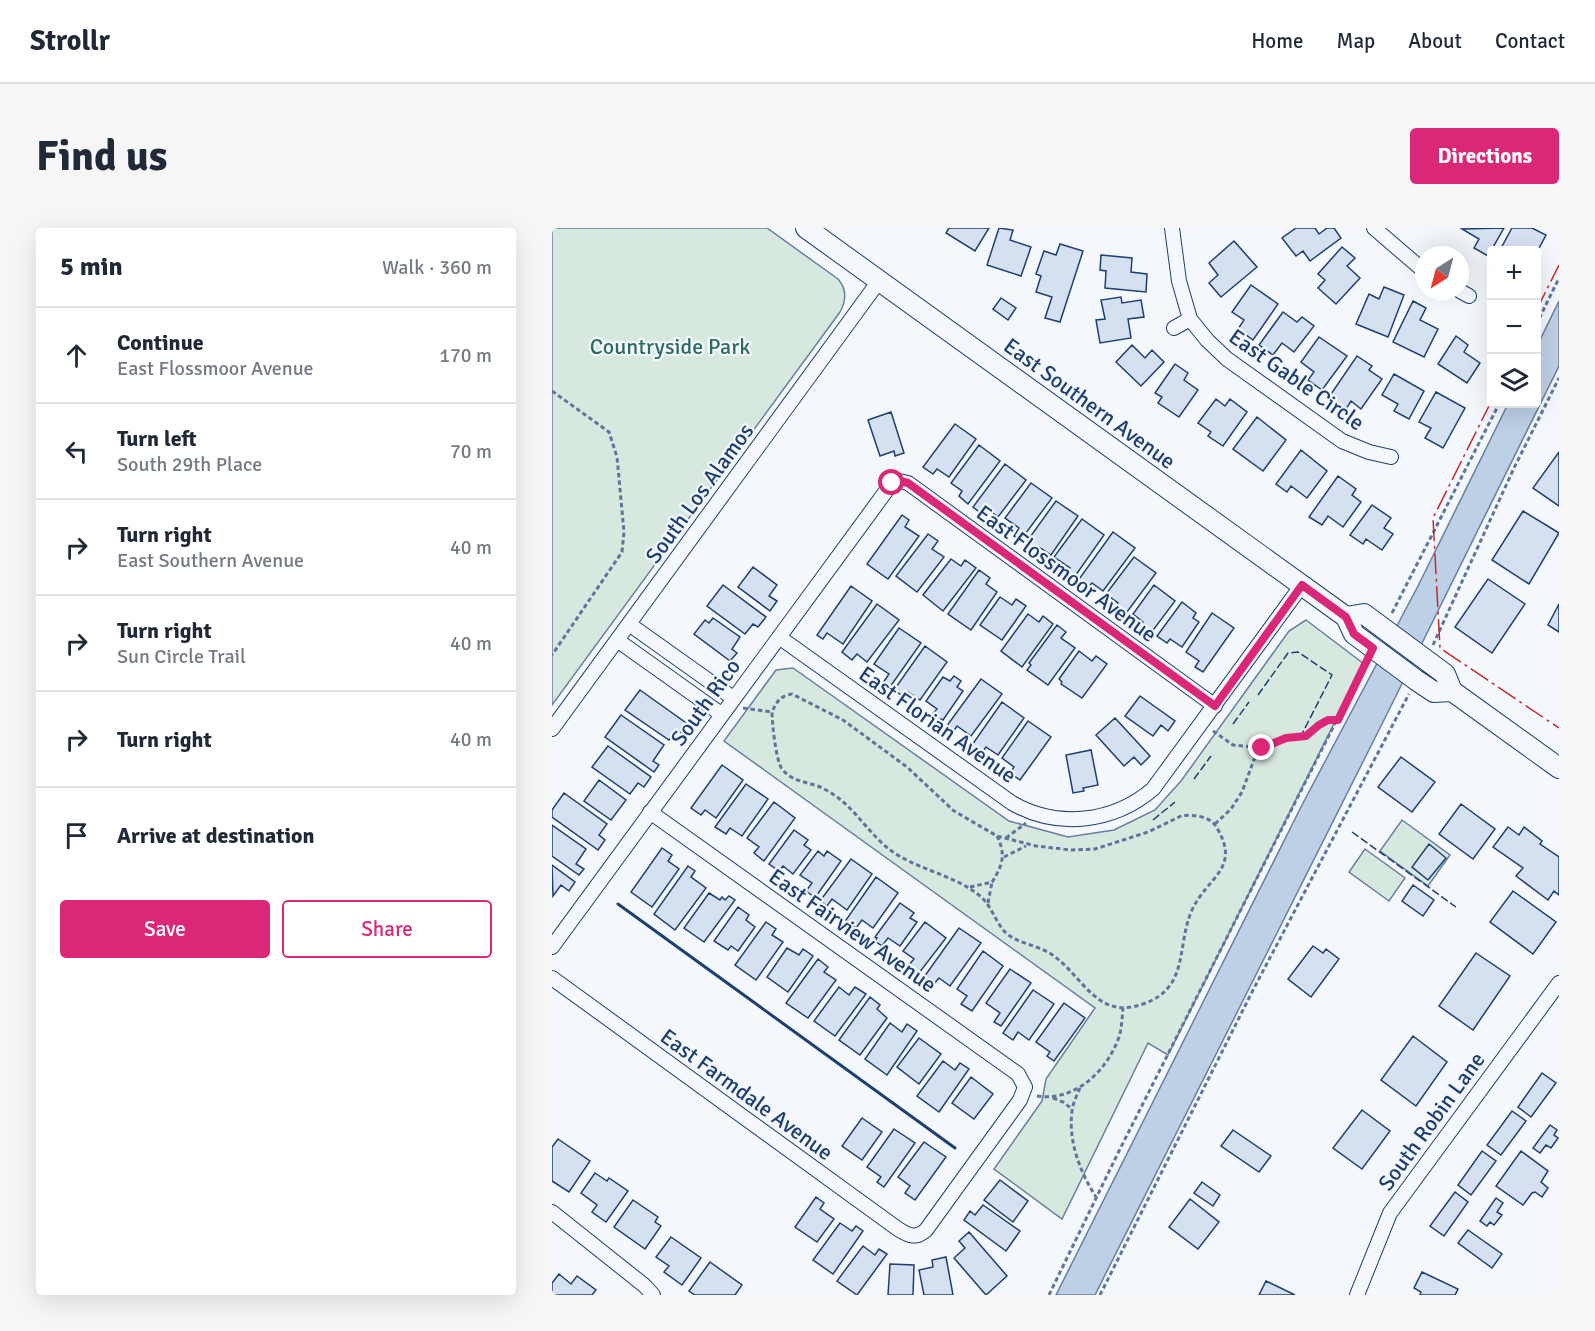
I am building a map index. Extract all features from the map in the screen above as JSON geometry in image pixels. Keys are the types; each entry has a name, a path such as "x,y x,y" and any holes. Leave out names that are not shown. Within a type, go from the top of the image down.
{"main road":[{"name":"East Southern Avenue","path":"806,228 1346,617 1354,634 1413,678 1434,692 1452,691"},
{"name":"East Southern Avenue","path":"1346,617 1364,614 1445,674 1452,691 1559,768"}],"street":[{"name":"East Gable Circle","path":"1172,228 1179,281 1190,319 1207,340 1227,359 1342,441 1369,452 1390,457"},
{"path":"1374,228 1415,263"},
{"name":"South Los Alamos","path":"552,729 879,281"},
{"path":"1174,328 1190,319"},
{"name":"East Flossmoor Avenue","path":"892,483 900,481 908,483 1215,706"},
{"name":"South Rico","path":"552,947 892,483"},
{"name":"East Florian Avenue","path":"779,637 1012,803 1035,814 1061,820 1084,818 1120,810 1142,798 1160,781 1302,585"},
{"path":"629,624 727,707"},
{"path":"617,640 727,707"},
{"name":"East Fairview Avenue","path":"650,812 1018,1074 1024,1091"},
{"name":"East Farmdale Avenue","path":"552,978 898,1229 912,1236 920,1236 927,1230 1024,1091"},
{"name":"South Robin Lane","path":"1357,1295 1390,1213 1559,982"},
{"path":"552,1212 645,1286 653,1295"}],"path":[{"path":"1541,315 1559,278"},
{"path":"1424,658 1559,378"},
{"path":"552,392 609,432 617,457 624,532 622,552 552,654"},
{"path":"1387,631 1496,408"},
{"path":"1049,1295 1096,1197 1338,720 1377,651"},
{"path":"1100,1295 1413,678"},
{"path":"792,694 843,720 907,767 954,812 998,836 1028,845 1071,850 1095,849 1119,843 1190,814 1215,824 1227,848 1220,873 1203,891 1184,930 1181,965 1176,977 1167,990 1153,1000 1123,1008 1096,999 1064,964 1049,953 1014,939 1005,932 997,922 988,903 970,888 920,867 897,854 872,834 841,800 825,789 797,781 788,775 780,766 776,755 772,712 778,699 792,694"},
{"path":"727,707 772,712"},
{"path":"1213,731 1233,745 1262,748 1286,738 1306,736 1328,720 1338,720"},
{"path":"1215,824 1231,809 1242,792 1255,757 1262,748"},
{"path":"1006,838 1023,827 1035,814"},
{"path":"988,903 992,882 1004,857 998,836"},
{"path":"1004,857 1028,845"},
{"path":"970,888 992,882"},
{"path":"1053,1098 1080,1088 1097,1073 1112,1053 1120,1035 1123,1008"},
{"path":"1080,1088 1072,1109 1072,1137 1088,1185 1096,1197"},
{"path":"1024,1091 1053,1098 1072,1109"}],"green space":[{"name":"Countryside Park","path":"552,228 767,228 838,279 845,295 840,312 552,705"},
{"path":"1306,620 1364,664 1168,1055 1148,1043 1062,1219 994,1169 1042,1101 1046,1079 1095,1008 724,741 776,670 793,668 1009,821 1068,837 1114,830 1155,810 1181,781 1289,631"},
{"path":"1402,820 1450,855 1428,886 1380,851"},
{"path":"1365,849 1405,878 1389,901 1349,872"}],"water":[{"path":"1559,301 1559,366 1541,402 1541,354 1541,338"},
{"path":"1506,408 1538,408 1095,1295 1056,1295 1302,805 1418,586"}],"building":[{"path":"949,228 989,228 975,251 946,233"},
{"path":"999,228 1013,230 1010,240 1031,247 1021,276 987,265"},
{"path":"1296,228 1315,228 1319,234 1327,228 1334,228 1341,238 1310,261 1303,251 1296,256 1282,238"},
{"path":"1504,228 1494,246 1487,246 1487,255 1474,248 1479,239 1462,229"},
{"path":"1512,228 1532,228 1546,235 1540,246 1502,246"},
{"path":"1234,241 1257,267 1221,297 1209,283 1218,275 1209,263"},
{"path":"1060,244 1083,251 1060,322 1045,318 1052,297 1036,292 1041,276 1036,274 1044,251 1056,255"},
{"path":"1342,247 1355,258 1347,266 1360,278 1336,304 1318,288 1325,280 1318,274"},
{"path":"1101,255 1132,258 1131,272 1147,274 1146,292 1105,288 1106,271 1100,270"},
{"path":"1251,285 1278,304 1253,340 1238,329 1244,320 1232,312"},
{"path":"1384,287 1404,295 1388,337 1356,324 1369,294 1379,299"},
{"path":"1121,297 1122,303 1141,300 1144,317 1128,319 1131,338 1100,343 1096,320 1105,319 1101,300"},
{"path":"1001,298 1016,308 1008,320 993,309"},
{"path":"1413,301 1426,308 1420,320 1438,329 1424,357 1393,342"},
{"path":"1283,312 1297,322 1302,317 1314,326 1294,352 1282,343 1273,355 1259,345"},
{"path":"1456,336 1468,345 1464,352 1480,363 1467,383 1438,364"},
{"path":"1319,337 1347,356 1322,390 1308,380 1314,372 1301,362"},
{"path":"1132,345 1145,358 1152,350 1164,362 1141,386 1116,362"},
{"path":"1357,356 1372,366 1369,370 1382,379 1361,409 1351,401 1346,409 1329,397"},
{"path":"1175,364 1188,373 1184,380 1198,390 1179,417 1158,403 1162,397 1155,393"},
{"path":"1394,374 1424,391 1409,419 1394,411 1398,404 1382,395"},
{"path":"1436,392 1465,408 1443,448 1425,438 1431,428 1419,422"},
{"path":"1216,399 1225,406 1230,399 1247,412 1223,446 1208,436 1211,432 1198,423"},
{"path":"891,412 904,453 895,456 894,451 880,456 868,420"},
{"path":"1257,417 1286,440 1263,471 1233,449"},
{"path":"955,424 976,439 949,477 937,469 933,474 923,467"},
{"path":"979,445 1000,461 968,504 959,496 962,491 951,483"},
{"path":"1301,450 1327,471 1307,498 1291,486 1287,492 1276,484"},
{"path":"1559,452 1559,506 1533,488"},
{"path":"1005,464 1026,480 998,517 988,509 983,515 973,507"},
{"path":"1338,476 1356,489 1352,495 1361,502 1343,527 1328,516 1322,525 1309,517"},
{"path":"1031,483 1052,498 1020,541 1014,536 1019,528 1005,518"},
{"path":"1056,501 1078,516 1051,555 1039,547 1036,552 1025,544"},
{"path":"1372,505 1391,518 1384,528 1393,534 1382,550 1366,539 1363,544 1350,535"},
{"path":"1523,511 1559,533 1529,584 1492,560"},
{"path":"902,515 909,520 905,527 919,536 888,579 867,564"},
{"path":"1082,519 1104,535 1073,579 1066,574 1070,568 1054,557"},
{"path":"1113,532 1135,548 1103,591 1092,583 1087,589 1077,582"},
{"path":"928,534 938,541 932,549 944,557 917,592 896,576"},
{"path":"1134,557 1156,573 1124,616 1114,609 1118,603 1106,594"},
{"path":"951,559 961,566 965,560 976,568 943,611 923,595"},
{"path":"753,567 777,585 769,596 777,601 770,611 738,587"},
{"path":"979,570 990,578 986,584 997,592 971,630 948,614"},
{"path":"1488,579 1525,604 1492,653 1455,627"},
{"path":"723,585 766,617 758,627 753,624 745,634 707,606"},
{"path":"1154,585 1175,601 1151,633 1140,625 1143,622 1133,614"},
{"path":"851,586 872,601 843,644 827,633 823,639 817,635"},
{"path":"1000,597 1012,605 1016,599 1026,606 1002,640 980,625"},
{"path":"1182,602 1196,613 1193,618 1199,622 1182,647 1170,639 1167,643 1157,636"},
{"path":"877,604 899,620 867,662 857,654 852,660 842,652"},
{"path":"1559,604 1559,632 1548,625"},
{"path":"1212,613 1234,628 1203,672 1195,667 1199,661 1186,652"},
{"path":"1028,614 1039,622 1043,616 1053,624 1022,667 1001,651"},
{"path":"713,618 740,637 732,649 737,653 730,661 694,634 705,620 709,623"},
{"path":"1057,625 1066,632 1061,638 1075,648 1048,685 1027,670 1031,665 1029,663"},
{"path":"899,628 921,643 890,687 883,683 889,674 874,664"},
{"path":"925,646 947,662 920,700 908,692 904,697 894,690"},
{"path":"1079,651 1092,661 1096,656 1107,664 1082,698 1061,684 1059,679"},
{"path":"954,676 961,681 957,687 963,691 943,720 939,722 931,716 937,709 926,701 943,677 950,681"},
{"path":"981,679 1002,694 971,736 957,726 953,732 946,727"},
{"path":"640,690 689,725 683,734 677,730 669,740 625,710"},
{"path":"1140,696 1175,721 1168,731 1161,725 1153,736 1125,716"},
{"path":"1002,702 1024,718 998,755 986,747 982,753 972,745"},
{"path":"621,715 664,745 653,761 659,765 654,772 605,737"},
{"path":"1115,718 1150,756 1141,765 1134,757 1124,766 1096,735"},
{"path":"1028,721 1051,737 1020,780 1010,773 1014,767 1002,758"},
{"path":"608,746 651,777 644,787 638,783 630,794 592,767"},
{"path":"1091,750 1098,785 1073,793 1066,755"},
{"path":"1401,757 1435,782 1412,812 1378,787"},
{"path":"722,765 743,780 716,818 705,810 701,815 691,808"},
{"path":"599,780 626,800 611,820 584,801"},
{"path":"746,784 768,799 742,836 730,828 726,834 715,827"},
{"path":"564,793 607,824 599,835 605,840 598,850 552,817 552,810"},
{"path":"774,802 795,818 764,861 754,853 759,847 747,838"},
{"path":"1461,804 1495,829 1473,859 1439,834"},
{"path":"552,825 586,849 576,864 584,869 579,875 552,856"},
{"path":"1508,827 1519,835 1524,827 1542,841 1540,844 1559,857 1559,895 1554,891 1548,900 1516,876 1523,868 1493,847"},
{"path":"794,830 808,840 804,845 811,850 793,874 783,866 779,871 769,864"},
{"path":"1429,844 1446,858 1428,880 1412,867"},
{"path":"662,848 672,855 668,861 679,869 652,907 631,892"},
{"path":"818,851 824,856 827,851 841,861 817,895 813,896 806,891 812,883 800,875"},
{"path":"851,859 872,874 847,910 832,899 827,906 820,901"},
{"path":"552,865 575,882 569,891 561,885 553,896"},
{"path":"688,866 695,871 691,877 706,888 675,930 654,914"},
{"path":"876,877 898,893 873,928 862,920 856,928 846,920"},
{"path":"1413,885 1434,900 1423,916 1402,901"},
{"path":"1513,891 1556,922 1533,954 1490,922"},
{"path":"709,893 720,900 722,897 725,900 729,896 735,900 704,942 684,928"},
{"path":"900,903 914,913 910,918 917,922 900,946 888,938 882,946 875,941 877,938 875,937"},
{"path":"738,907 749,915 746,920 755,927 738,951 731,946 728,950 714,941"},
{"path":"766,922 776,929 772,935 783,942 756,980 735,965"},
{"path":"925,922 946,938 919,973 909,965 914,959 903,951"},
{"path":"959,928 981,943 950,986 939,978 934,984 924,977"},
{"path":"1313,946 1323,953 1326,949 1339,959 1311,997 1288,979"},
{"path":"787,948 799,955 803,949 813,956 788,992 767,977"},
{"path":"983,951 1003,966 972,1011 961,1004 967,996 957,989"},
{"path":"1476,953 1510,976 1473,1030 1439,1006"},
{"path":"818,959 828,967 824,972 836,980 808,1018 786,1003"},
{"path":"1010,969 1031,983 1001,1026 994,1022 1000,1013 986,1003"},
{"path":"839,987 849,995 855,987 866,994 835,1036 814,1021"},
{"path":"1033,990 1054,1004 1029,1040 1018,1032 1013,1040 1003,1033"},
{"path":"870,997 880,1005 877,1009 887,1018 860,1055 839,1040"},
{"path":"1064,1003 1085,1018 1054,1061 1047,1056 1050,1052 1036,1042"},
{"path":"890,1023 902,1032 907,1024 917,1031 887,1075 865,1059"},
{"path":"1413,1036 1447,1062 1416,1106 1381,1080"},
{"path":"919,1038 941,1054 919,1084 897,1067"},
{"path":"943,1061 955,1070 960,1063 969,1069 939,1112 917,1096"},
{"path":"1542,1073 1556,1083 1531,1117 1518,1107"},
{"path":"971,1077 993,1094 974,1119 952,1103"},
{"path":"1362,1110 1390,1131 1362,1169 1333,1148"},
{"path":"1512,1111 1526,1121 1501,1155 1487,1145"},
{"path":"862,1118 882,1132 862,1160 842,1146"},
{"path":"1550,1125 1557,1130 1554,1135 1558,1138 1551,1148 1546,1145 1540,1153 1533,1148"},
{"path":"894,1129 915,1143 884,1187 877,1182 881,1177 867,1167"},
{"path":"1233,1130 1271,1156 1259,1172 1221,1146"},
{"path":"558,1139 590,1161 569,1192 552,1181 552,1147"},
{"path":"924,1142 946,1157 915,1200 905,1193 910,1186 898,1177"},
{"path":"1482,1151 1496,1161 1471,1195 1458,1185"},
{"path":"1521,1151 1548,1171 1541,1182 1548,1188 1542,1197 1535,1192 1532,1193 1523,1205 1496,1186"},
{"path":"595,1173 607,1181 609,1178 628,1191 606,1222 592,1212 597,1205 581,1193"},
{"path":"1000,1180 1028,1201 1013,1222 984,1200"},
{"path":"1202,1182 1220,1195 1213,1206 1194,1193"},
{"path":"1455,1192 1468,1202 1444,1236 1430,1226"},
{"path":"816,1197 824,1203 820,1209 834,1219 817,1242 795,1227"},
{"path":"1496,1198 1503,1203 1497,1212 1502,1215 1494,1225 1490,1222 1487,1226 1480,1221"},
{"path":"1190,1199 1219,1222 1198,1249 1169,1227"},
{"path":"633,1200 658,1217 655,1222 661,1226 645,1249 614,1227"},
{"path":"983,1205 1020,1231 1006,1251 964,1220 970,1211 975,1215"},
{"path":"840,1223 852,1231 856,1226 863,1231 833,1274 813,1260"},
{"path":"1468,1230 1502,1254 1492,1268 1458,1243"},
{"path":"969,1232 1007,1276 986,1295 954,1258 965,1248 959,1241"},
{"path":"671,1237 701,1258 682,1285 664,1272 669,1266 656,1257"},
{"path":"863,1246 875,1255 879,1249 887,1254 857,1295 837,1281"},
{"path":"946,1257 953,1295 924,1295 919,1270 933,1267 932,1260"},
{"path":"710,1262 742,1285 735,1295 695,1295 689,1291"},
{"path":"890,1264 914,1265 913,1295 888,1295"},
{"path":"1422,1272 1458,1289 1455,1295 1420,1295 1421,1292 1414,1288"},
{"path":"559,1274 571,1284 577,1276 596,1290 592,1295 552,1295 552,1283"},
{"path":"1266,1281 1295,1295 1259,1295"}],"fence":[{"path":"1258,695 1288,653 1298,652 1332,675 1302,734"},
{"path":"1233,724 1249,702"},
{"path":"1194,779 1211,756"},
{"path":"1153,820 1175,802"},
{"path":"1352,832 1456,907"}],"wall":[{"path":"618,904 955,1148"}],"power":[{"path":"1541,301 1559,265"},
{"path":"1488,408 1433,518 1440,648 1559,728"}],"route":[{"path":"892,483 900,481 908,483 1215,706 1302,585 1346,617 1354,634 1373,648 1338,720 1328,720 1306,736 1286,738 1262,748"}]}
